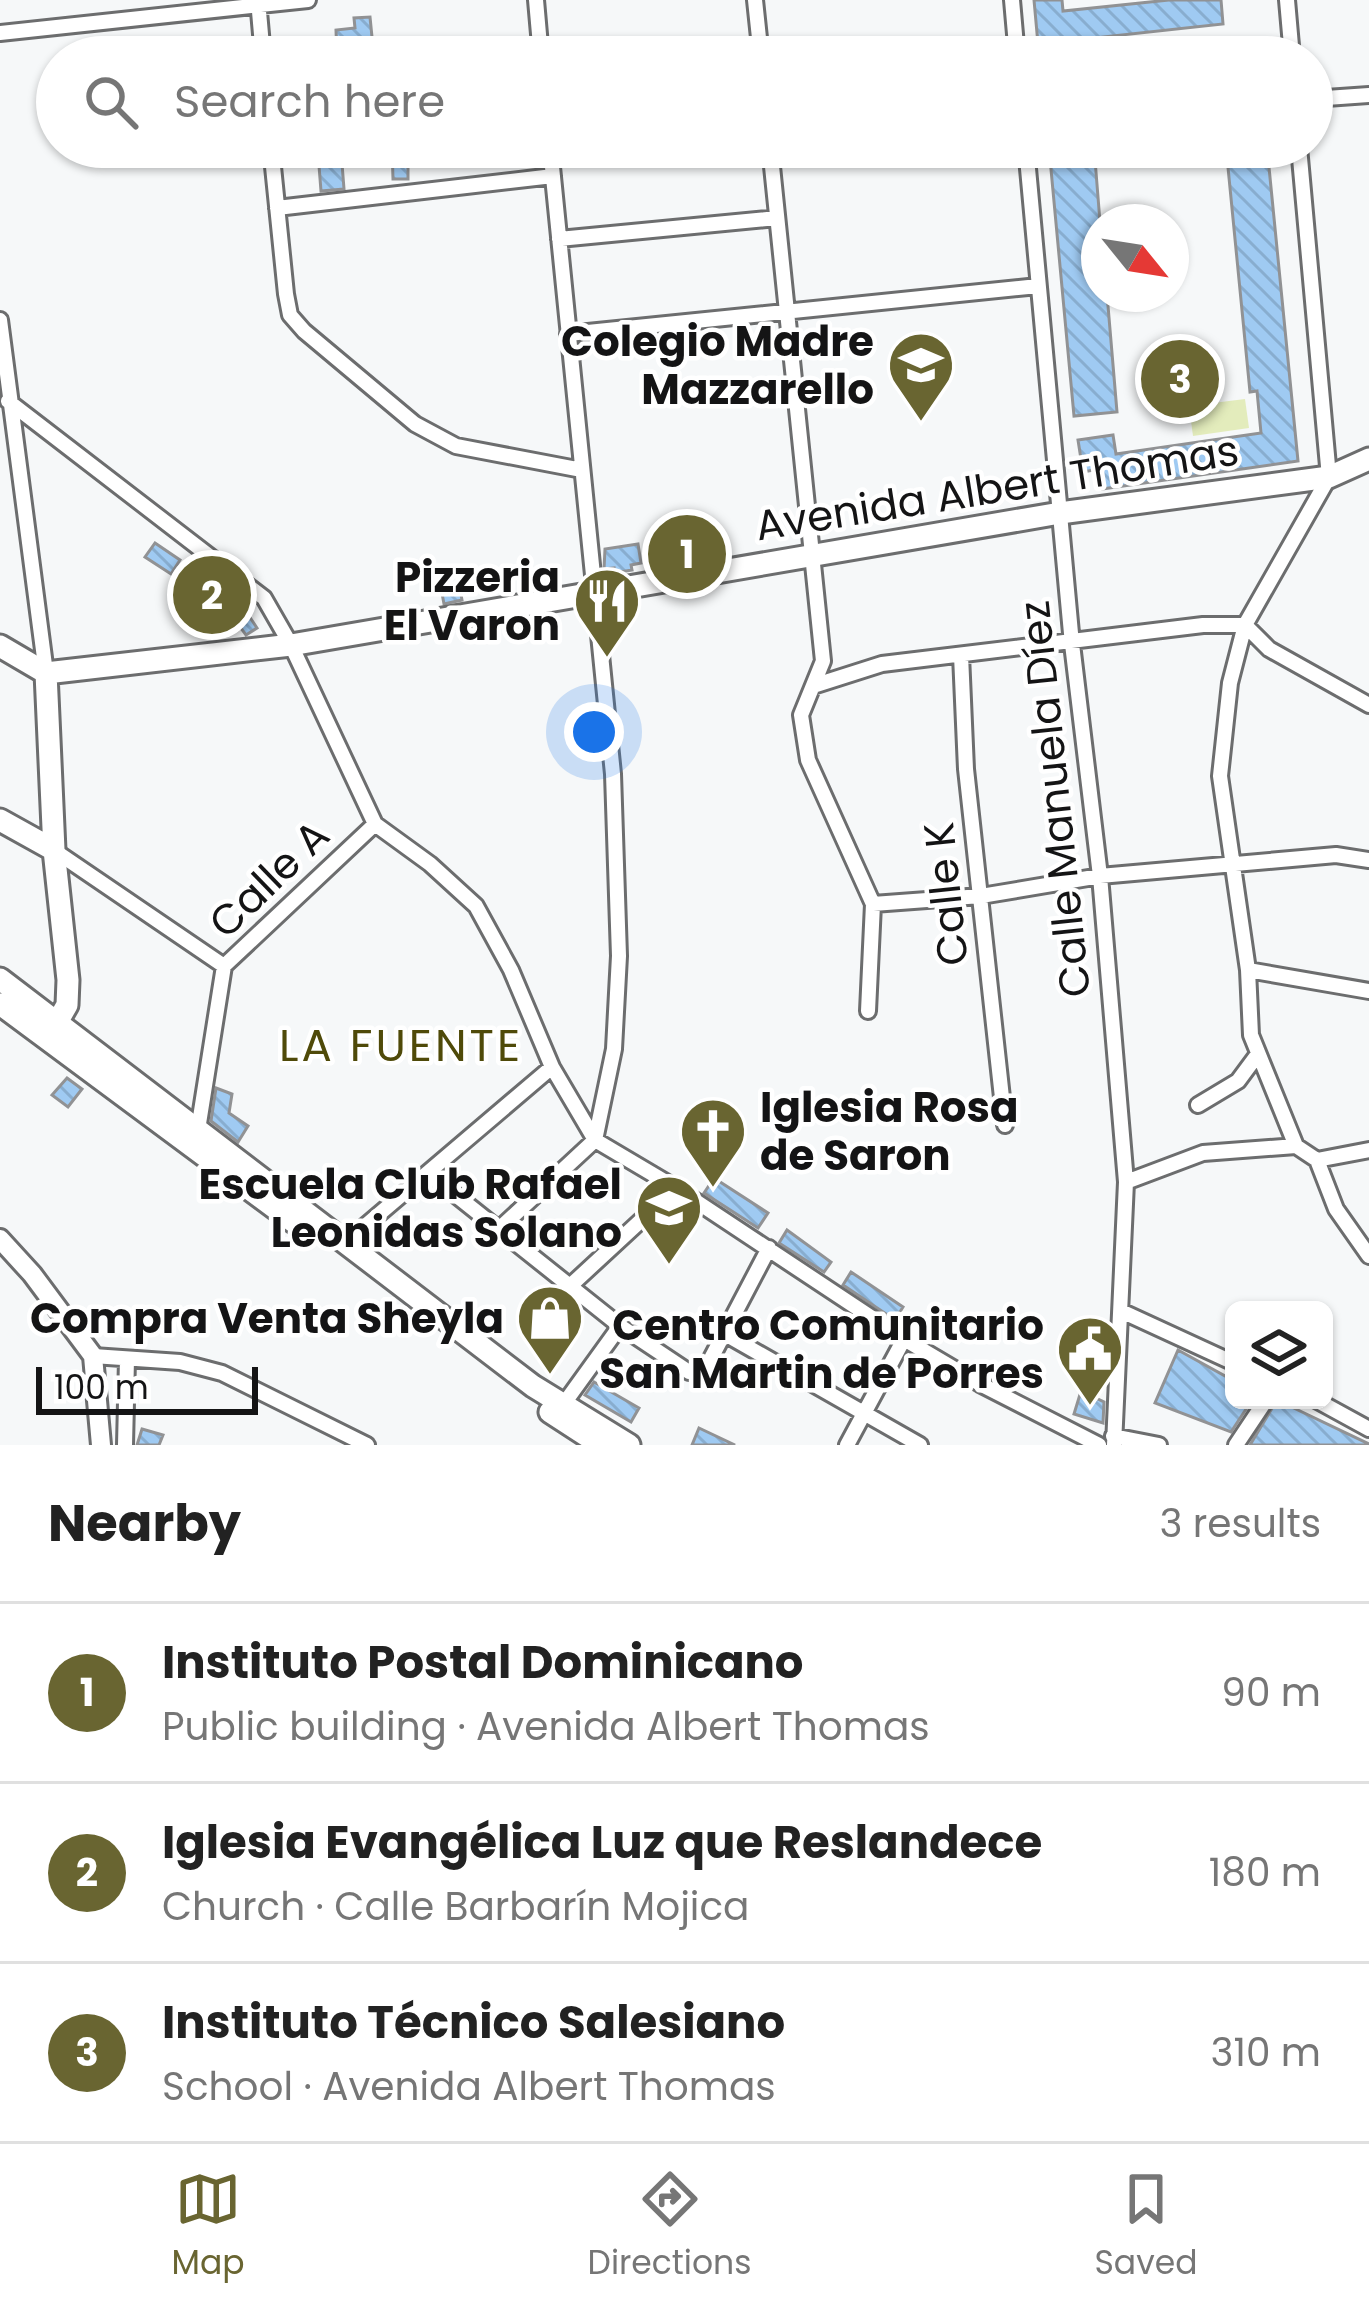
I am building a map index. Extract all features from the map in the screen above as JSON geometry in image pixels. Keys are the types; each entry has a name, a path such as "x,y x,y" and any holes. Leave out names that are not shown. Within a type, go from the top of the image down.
{"main road":[{"name":"Avenida Albert Thomas","path":"46,673 292,645 1060,513 1328,477 1369,459"},
{"path":"0,646 46,673 54,850 67,950 67,1005 53,1030"},
{"path":"0,820 54,850"},
{"path":"0,979 53,1030 465,1352 601,1445"},
{"path":"0,1004 53,1030 198,1130 563,1405 629,1445"}],"street":[{"path":"0,32 308,0"},
{"path":"536,0 539,36"},
{"path":"755,0 758,36"},
{"path":"1012,0 1015,36"},
{"path":"1287,0 1290,36"},
{"path":"258,2 261,36"},
{"path":"1333,98 1369,95"},
{"path":"273,168 290,315 304,331 415,424 456,446 582,470"},
{"path":"498,1231 595,1140 614,1049 619,956 614,774 552,168"},
{"path":"772,168 823,661 801,716 808,760 873,904 868,1011"},
{"name":"Calle Manuela Díez","path":"1028,168 1126,1181 1113,1440"},
{"path":"1295,1146 1251,1035 1248,970 1220,776 1230,683 1245,625 1328,477 1301,168"},
{"path":"277,208 553,176"},
{"path":"559,239 777,218"},
{"path":"568,334 1038,286"},
{"path":"0,320 3,380 46,673"},
{"path":"8,401 264,598 292,645 375,824 430,864 476,906 511,970 552,1067 595,1140 904,1339 1099,1445"},
{"path":"813,686 883,664 1203,625 1245,625 1269,649 1369,705"},
{"name":"Calle K","path":"961,655 966,769 1005,1125"},
{"name":"Calle A","path":"198,1130 224,966 375,824"},
{"path":"54,850 224,966"},
{"path":"873,904 981,896 1100,876 1336,855 1369,860"},
{"path":"1248,970 1369,991"},
{"path":"1198,1106 1238,1081 1258,1054"},
{"path":"345,1243 552,1067"},
{"path":"1126,1181 1203,1153 1295,1146 1317,1160 1336,1209 1369,1256"},
{"path":"1317,1160 1369,1150"},
{"path":"428,1173 620,1326 689,1372 706,1368 769,1248"},
{"path":"570,1286 676,1188"},
{"path":"0,1239 92,1356 101,1445"},
{"path":"1121,1311 1225,1359"},
{"path":"563,1405 620,1326"},
{"path":"724,1334 920,1445"},
{"path":"847,1445 904,1339"},
{"path":"92,1356 180,1362 222,1372 368,1445"},
{"path":"125,1445 127,1359"},
{"path":"1236,1445 1260,1409"},
{"path":"1332,1409 1369,1429"},
{"path":"1113,1440 1159,1445"}],"green space":[{"path":"1245,399 1249,428 1193,436 1189,406"}],"building":[{"path":"1034,0 1062,0 1063,11 1169,0 1221,0 1223,24 1112,36 1037,36"},
{"path":"370,17 372,36 336,36 336,30 355,28 354,18"},
{"path":"319,168 342,168 344,189 321,191"},
{"path":"393,168 408,168 408,179 393,179"},
{"path":"1051,168 1096,168 1099,204 1081,204 1081,312 1109,312 1117,412 1074,416"},
{"path":"1228,168 1269,168 1298,461 1102,489 1099,469 1083,472 1078,440 1113,435 1116,454 1261,433 1257,391 1250,392"},
{"path":"155,543 180,560 171,574 145,557"},
{"path":"638,544 641,563 631,565 632,570 614,573 614,568 604,569 605,549"},
{"path":"701,544 702,559 673,564 672,547"},
{"path":"459,584 462,600 444,604 441,588"},
{"path":"212,586 245,610 257,628 246,635 203,598"},
{"path":"67,1078 82,1089 68,1107 52,1095"},
{"path":"216,1088 232,1094 229,1113 248,1126 238,1142 211,1121"},
{"path":"714,1178 768,1213 758,1228 704,1193"},
{"path":"787,1230 831,1262 824,1272 779,1243"},
{"path":"851,1272 903,1307 895,1320 843,1285"},
{"path":"1178,1350 1225,1376 1225,1409 1246,1409 1231,1432 1155,1403"},
{"path":"594,1382 639,1408 631,1422 585,1395"},
{"name":"Centro Comunitario San Martin de Porres","path":"1081,1391 1104,1402 1103,1423 1074,1414"},
{"path":"1272,1409 1296,1409 1369,1444 1369,1445 1250,1445"},
{"path":"699,1428 735,1445 692,1445"},
{"path":"142,1429 163,1435 159,1445 137,1445"}],"place":[{"name":"Instituto Técnico Salesiano","path":"1180,379"},
{"name":"Colegio Madre Mazzarello","path":"921,424"},
{"name":"Instituto Postal Dominicano","path":"687,554"},
{"name":"Iglesia Evangélica Luz que Reslandece","path":"212,595"},
{"name":"Pizzeria El Varon","path":"607,660"},
{"name":"Iglesia Rosa de Saron","path":"713,1190"},
{"name":"Escuela Club Rafael Leonidas Solano","path":"669,1267"},
{"name":"Compra Venta Sheyla","path":"550,1377"},
{"name":"Centro Comunitario San Martin de Porres","path":"1090,1408"}],"district":[{"name":"LA FUENTE","path":"401,1045"}]}
